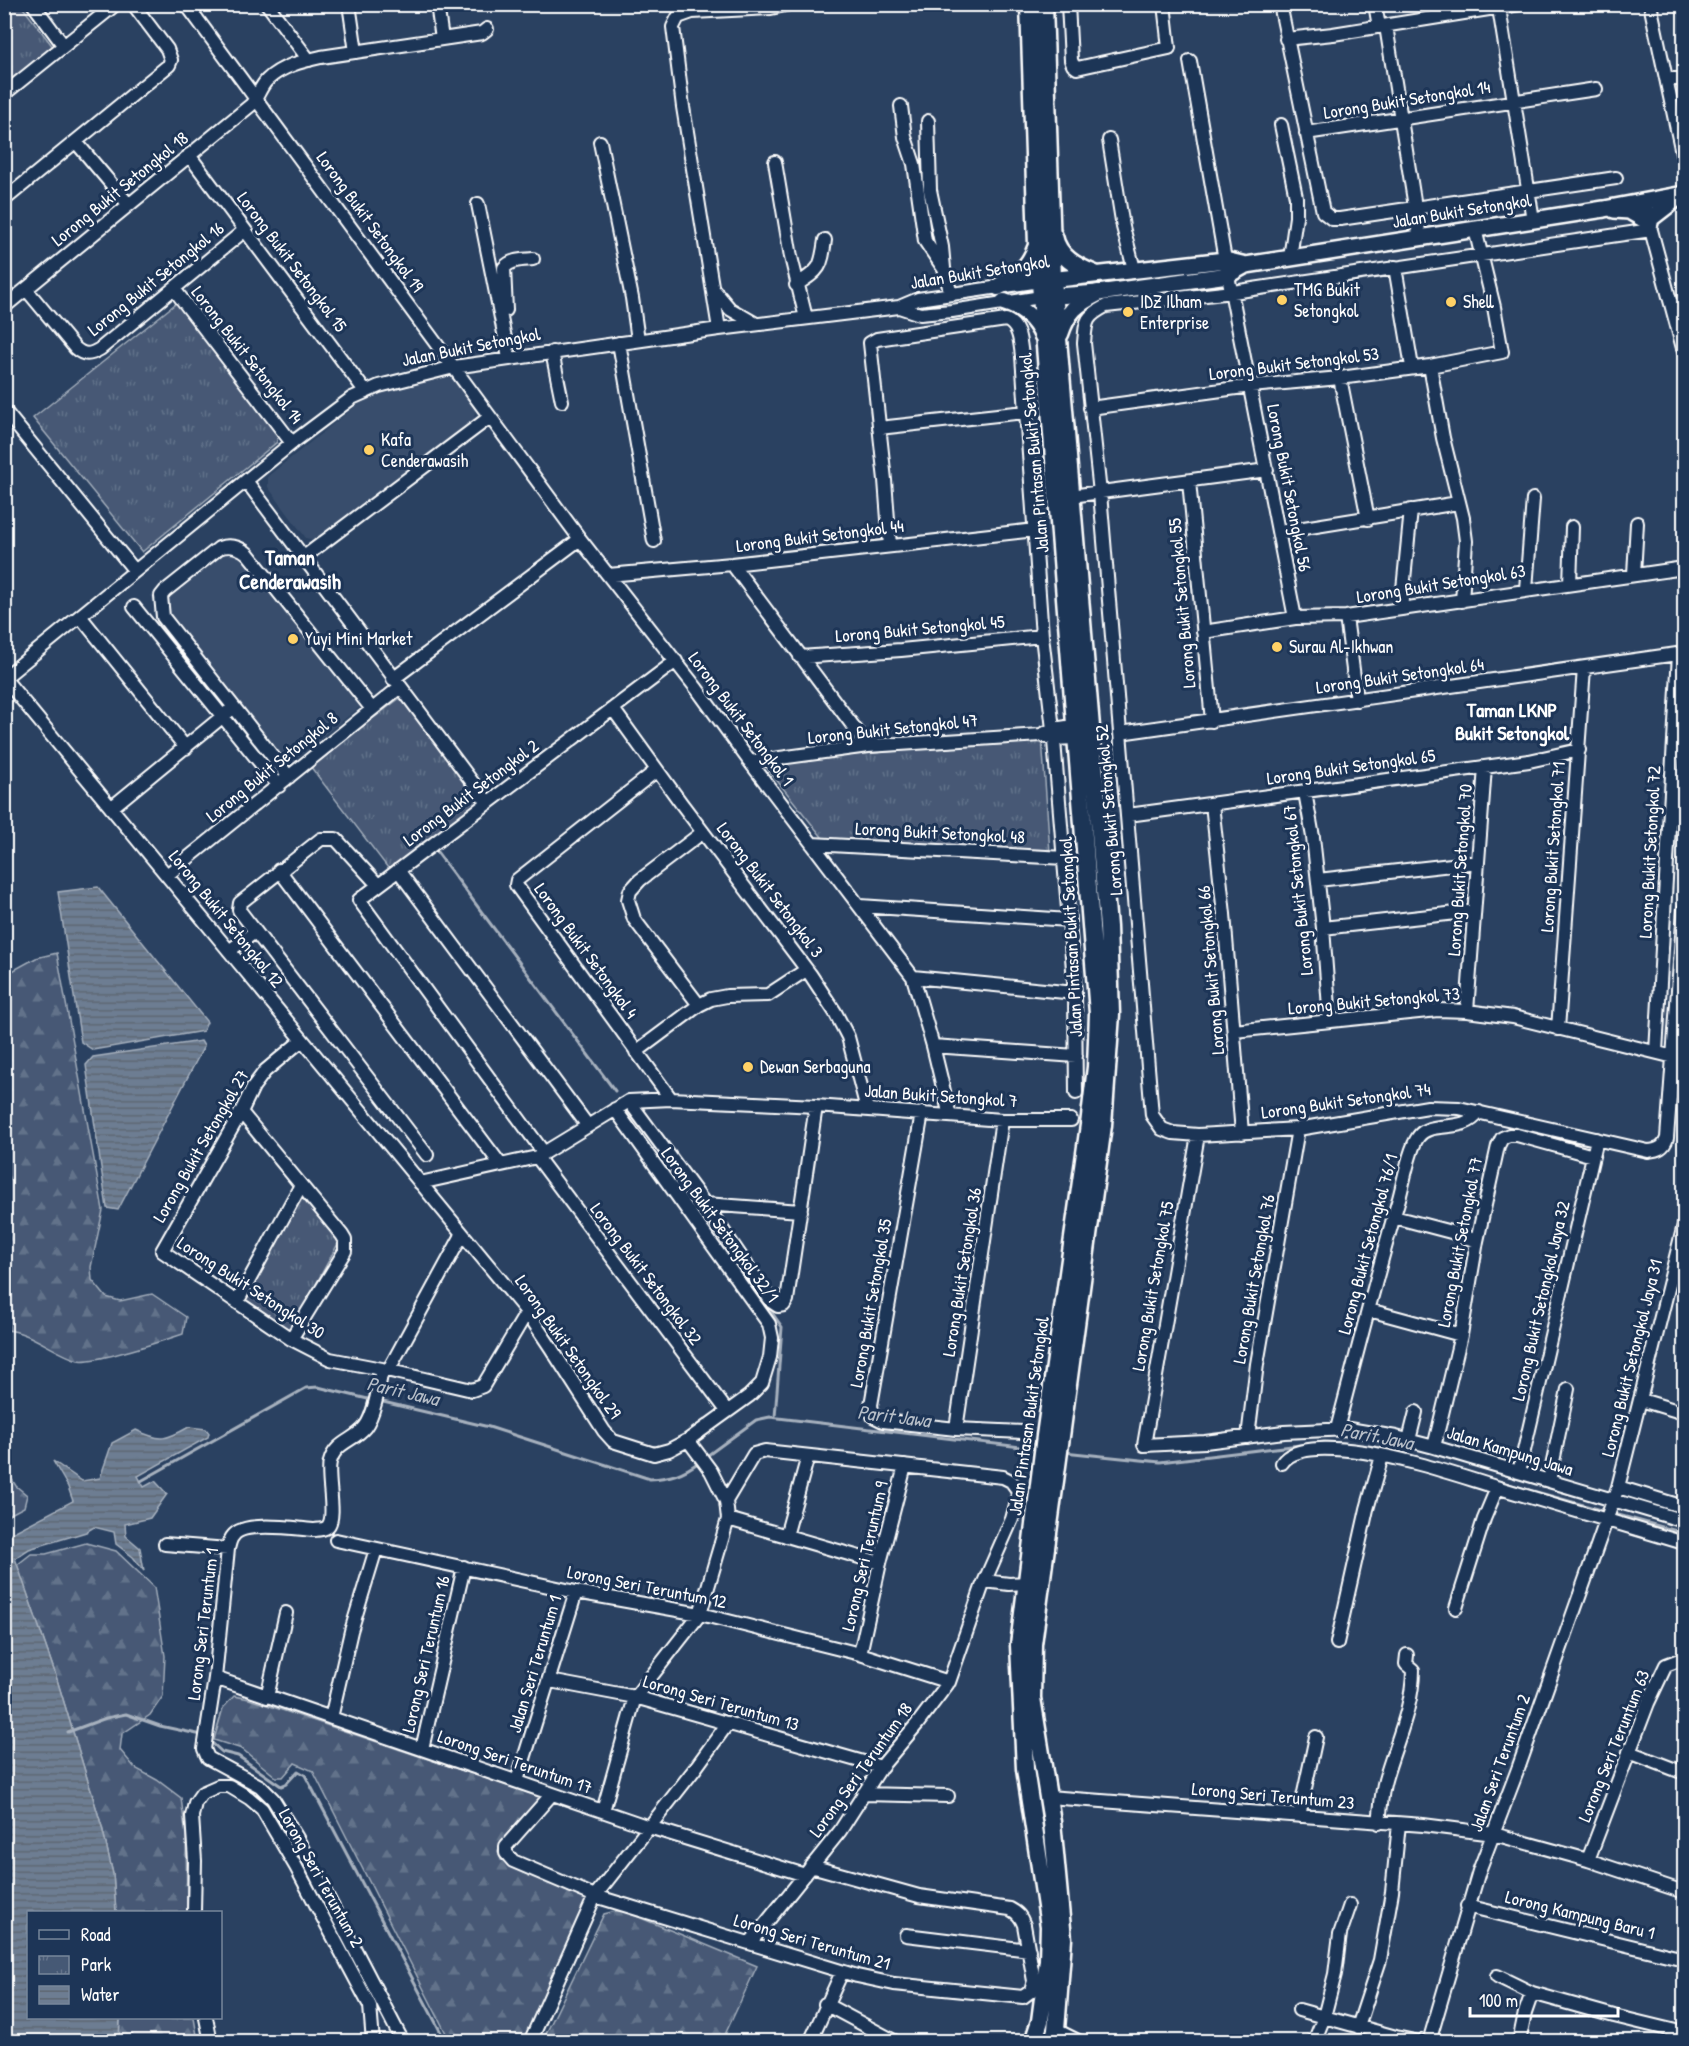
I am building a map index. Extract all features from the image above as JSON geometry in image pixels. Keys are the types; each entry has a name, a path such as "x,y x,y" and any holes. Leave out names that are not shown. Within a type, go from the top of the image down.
{"main road":[{"name":"Jalan Pintasan Bukit Setongkol","path":"1029,4 1037,245 1047,289 1051,337 1058,494 1098,1003 1096,1067 1050,1463 1033,1644 1032,1698 1052,1822 1063,1939 1054,2036"},
{"name":"Jalan Pintasan Bukit Setongkol","path":"1044,4 1052,223 1047,289"},
{"path":"1052,223 1055,241 1064,257 1078,268 1095,274"},
{"path":"1037,245 1032,261 1001,295 1032,318 1051,337 1079,302 1098,293"},
{"name":"Jalan Pintasan Bukit Setongkol","path":"1051,337 1085,495 1111,1014 1103,1125 1053,1438"},
{"name":"Jalan Pintasan Bukit Setongkol","path":"1033,2042 1040,2021 1048,1926 1025,1768 1019,1645 1027,1583 1050,1463"},
{"path":"1034,1830 1042,1823 1052,1822"}],"street":[{"path":"33,4 64,46"},
{"path":"4,94 116,4"},
{"path":"4,200 169,64 171,60 167,50 133,4"},
{"name":"Lorong Bukit Setongkol 19","path":"186,4 454,367"},
{"path":"267,4 309,60"},
{"path":"349,4 356,52"},
{"path":"437,4 442,39"},
{"path":"719,328 682,107 673,27 678,17 693,12 790,4"},
{"path":"1068,4 1071,60 1077,68 1169,48 1164,4"},
{"name":"Jalan Bukit Setongkol","path":"1280,4 1314,175 1323,212 1332,219 1416,209 1616,178"},
{"path":"1375,4 1383,26 1401,119 1420,238"},
{"path":"1286,39 1383,26 1450,10 1499,8 1520,4"},
{"path":"1650,4 1684,162"},
{"path":"1499,8 1533,220"},
{"name":"Lorong Bukit Setongkol 18","path":"4,307 257,98 266,81 272,76 309,60 482,33 487,29"},
{"name":"Lorong Bukit Setongkol 56","path":"1190,61 1227,267 1295,618"},
{"path":"1666,79 1684,79"},
{"name":"Lorong Bukit Setongkol 14","path":"1306,133 1596,89"},
{"path":"901,106 905,138 914,164 925,241 944,269"},
{"path":"928,121 930,190 944,269 951,294"},
{"path":"1281,125 1296,197 1296,217 1290,258"},
{"path":"1109,140 1123,227 1134,269"},
{"path":"76,142 129,205"},
{"path":"600,142 632,298 638,340"},
{"name":"Lorong Bukit Setongkol 15","path":"189,155 366,391"},
{"path":"775,162 796,285 806,318"},
{"path":"1650,225 1683,194"},
{"name":"Jalan Bukit Setongkol","path":"899,307 921,314 1001,295 1047,289 1095,274 1134,269 1246,265 1604,209 1683,194"},
{"path":"1646,200 1650,225 1684,352"},
{"path":"478,204 508,352"},
{"path":"1604,209 1629,211 1650,225"},
{"name":"Lorong Bukit Setongkol 52","path":"1156,1122 1152,1114 1120,733 1085,495 1090,408 1085,357 1086,324 1092,314 1106,306 1233,292 1481,254 1650,225"},
{"path":"1475,229 1481,254"},
{"name":"Lorong Bukit Setongkol 16","path":"26,289 75,348 81,353 88,354 100,349 245,230"},
{"path":"796,285 820,267 825,240"},
{"name":"Lorong Bukit Setongkol 53","path":"1090,408 1251,386 1340,378 1430,366 1502,352 1481,254"},
{"path":"508,352 510,338 504,268 513,262 533,259"},
{"name":"Jalan Bukit Setongkol","path":"1047,289 1098,293 1227,267"},
{"path":"1395,267 1412,367"},
{"name":"Lorong Bukit Setongkol 14","path":"174,289 292,443"},
{"path":"713,290 730,309 756,324"},
{"name":"Jalan Bukit Setongkol","path":"4,678 292,443 340,405 366,391 508,352 552,352 719,328 899,307 918,299 951,294 1001,295"},
{"path":"1671,306 1684,304"},
{"path":"693,332 704,324 716,309"},
{"path":"890,546 870,343 877,339 1006,320 1013,323 1017,328 1023,356 1042,636 1054,734 1065,858 1076,993 1076,1093"},
{"path":"619,343 654,542"},
{"path":"552,352 562,401"},
{"path":"1430,366 1443,438 1463,518 1466,541 1462,601"},
{"name":"Lorong Bukit Setongkol 1","path":"454,367 580,539 676,661 913,977 950,1116"},
{"path":"1340,378 1368,519"},
{"path":"4,410 135,571"},
{"path":"879,428 1025,412"},
{"path":"304,557 490,417"},
{"path":"1085,495 1267,470"},
{"name":"Lorong Bukit Setongkol 55","path":"1189,481 1212,722"},
{"path":"247,482 488,803"},
{"path":"1526,589 1533,499"},
{"path":"1279,532 1458,503"},
{"path":"1401,609 1411,510"},
{"path":"1634,574 1637,523"},
{"path":"1570,584 1572,527"},
{"name":"Lorong Bukit Setongkol 44","path":"608,575 732,564 1035,530"},
{"name":"Lorong Bukit Setongkol 8","path":"167,875 372,709 397,683 580,539"},
{"path":"289,777 163,617 161,596 219,548 225,545 242,549 248,554 372,709"},
{"path":"732,564 868,746"},
{"name":"Lorong Bukit Setongkol 63","path":"1203,632 1295,618 1346,617 1684,567"},
{"path":"134,607 279,786"},
{"path":"80,616 186,747"},
{"path":"1346,617 1357,700"},
{"name":"Lorong Bukit Setongkol 45","path":"800,657 1042,636"},
{"name":"Lorong Bukit Setongkol 64","path":"1120,733 1212,722 1682,653"},
{"name":"Lorong Bukit Setongkol 72","path":"1656,1052 1682,653"},
{"name":"Lorong Bukit Setongkol 2","path":"588,1126 398,870 676,661"},
{"name":"Lorong Bukit Setongkol 71","path":"1558,1029 1584,668"},
{"name":"Lorong Bukit Setongkol 12","path":"4,678 420,1183"},
{"path":"111,808 234,707"},
{"name":"Lorong Bukit Setongkol 3","path":"613,709 835,1012 848,1038 867,1109"},
{"name":"Lorong Bukit Setongkol 47","path":"750,762 868,746 1075,732"},
{"name":"Lorong Bukit Setongkol 65","path":"1128,815 1529,761 1579,750"},
{"name":"Lorong Bukit Setongkol 70","path":"1467,1011 1485,767"},
{"name":"Lorong Bukit Setongkol 4","path":"657,770 531,868 517,880 516,885 671,1099"},
{"name":"Lorong Bukit Setongkol 67","path":"1305,792 1318,880 1330,1021"},
{"name":"Lorong Bukit Setongkol 66","path":"1212,804 1242,1133"},
{"path":"699,1005 634,919 628,900 630,891 640,880 703,832"},
{"path":"398,870 378,885 336,839 321,839 240,903 241,914 427,1155"},
{"name":"Lorong Bukit Setongkol 48","path":"812,844 1065,858"},
{"path":"1318,880 1478,862"},
{"path":"279,870 501,1165"},
{"name":"Lorong Bukit Setongkol 32","path":"378,885 359,900 632,1286 728,1411"},
{"path":"860,906 1069,920"},
{"path":"1674,1057 1682,967 1684,909"},
{"path":"1323,928 1474,911"},
{"path":"229,951 255,932"},
{"path":"636,1052 699,1005 711,999 727,996 768,995 806,970"},
{"path":"913,977 1076,993"},
{"name":"Lorong Bukit Setongkol 73","path":"1234,1031 1438,1010 1467,1011 1513,1017 1674,1057"},
{"name":"Lorong Bukit Setongkol 27","path":"162,1251 253,1087 265,1071 302,1040"},
{"path":"933,1046 1076,1056"},
{"name":"Lorong Bukit Setongkol 74","path":"1156,1122 1162,1129 1173,1133 1242,1133 1298,1129 1428,1107 1459,1108 1648,1151 1661,1148 1667,1138 1674,1057"},
{"name":"Jalan Bukit Setongkol 7","path":"629,1101 671,1099 867,1109 1002,1120 1071,1120"},
{"path":"420,1183 540,1155 629,1101 705,1204 772,1302 778,1306 784,1305 787,1300 816,1106"},
{"name":"Lorong Bukit Setongkol 32/1","path":"615,1109 769,1324 772,1338 770,1357 762,1383 749,1396 688,1440"},
{"path":"241,1112 342,1235 345,1247 345,1251 291,1339"},
{"name":"Lorong Bukit Setongkol 76/1","path":"1337,1429 1417,1138 1429,1129 1456,1127 1468,1123 1479,1112"},
{"name":"Lorong Bukit Setongkol 35","path":"922,1113 871,1405 873,1416 883,1421 956,1429"},
{"name":"Lorong Bukit Setongkol 36","path":"956,1429 1002,1120"},
{"name":"Lorong Bukit Setongkol 76","path":"1248,1437 1257,1364 1298,1129"},
{"name":"Lorong Bukit Setongkol 75","path":"1144,1445 1198,1134"},
{"name":"Lorong Bukit Setongkol 77","path":"1434,1447 1461,1335 1477,1241 1498,1146 1502,1138 1517,1135 1593,1156"},
{"name":"Lorong Bukit Setongkol Jaya 32","path":"1519,1472 1597,1138"},
{"name":"Lorong Bukit Setongkol 29","path":"420,1183 527,1312 613,1442 654,1454 669,1450 688,1440"},
{"path":"237,1302 301,1185"},
{"path":"705,1204 801,1211"},
{"path":"1394,1217 1477,1241"},
{"name":"Lorong Bukit Setongkol Jaya 31","path":"1611,1510 1684,1225"},
{"path":"384,1372 462,1234"},
{"name":"Lorong Bukit Setongkol 30","path":"162,1251 291,1339 330,1359 472,1390 483,1386 527,1312"},
{"path":"1369,1310 1461,1335"},
{"name":"Lorong Seri Teruntum 1","path":"384,1372 370,1416 364,1427 332,1453 329,1466 332,1518 329,1526 315,1530 254,1526 233,1534 228,1549 215,1678 204,1749 208,1758 260,1786 273,1799 297,1838 403,2042"},
{"path":"1549,1481 1568,1389"},
{"path":"1641,1400 1684,1413"},
{"path":"1409,1440 1416,1412"},
{"path":"956,1429 1023,1432"},
{"name":"Jalan Kampung Jawa","path":"1144,1445 1206,1442 1284,1432 1349,1429 1409,1440 1549,1481 1684,1543"},
{"path":"603,1811 635,1697 700,1614 728,1519 726,1501 711,1471 688,1440"},
{"path":"726,1501 754,1454 765,1451 905,1466"},
{"name":"Jalan Kampung Jawa","path":"1282,1463 1286,1456 1299,1451 1365,1452 1408,1461 1497,1488 1611,1510 1684,1521"},
{"path":"786,1536 808,1456"},
{"path":"1337,1643 1367,1509 1382,1456"},
{"name":"Lorong Seri Teruntum 18","path":"750,1943 840,1831 881,1767 949,1682 985,1581 1012,1519 1018,1497 1017,1489 1011,1481 1002,1477 905,1466"},
{"name":"Lorong Seri Teruntum 9","path":"860,1654 905,1466"},
{"path":"1618,1487 1684,1507"},
{"path":"1456,1608 1484,1519 1497,1488"},
{"name":"Jalan Seri Teruntum 2","path":"1429,2042 1467,1906 1611,1510"},
{"path":"728,1519 880,1563"},
{"name":"Lorong Seri Teruntum 12","path":"336,1540 576,1592 700,1614 860,1654 949,1682"},
{"path":"165,1544 228,1549"},
{"path":"331,1718 351,1631 376,1549"},
{"name":"Lorong Seri Teruntum 16","path":"422,1749 465,1567"},
{"path":"985,1581 1009,1584 1027,1583"},
{"name":"Jalan Seri Teruntum 1","path":"517,1780 576,1592"},
{"path":"267,1697 286,1613"},
{"path":"1380,1823 1384,1782 1401,1730 1412,1684 1413,1670 1406,1664 1407,1655"},
{"name":"Lorong Seri Teruntum 63","path":"1588,1860 1648,1703 1666,1665 1679,1660 1684,1661"},
{"name":"Lorong Seri Teruntum 17","path":"215,1678 649,1827 808,1870 920,1896 1010,1909 1021,1917 1034,1981 1031,1991 1023,1997"},
{"name":"Lorong Seri Teruntum 13","path":"549,1681 635,1697 881,1767"},
{"path":"530,2042 596,1896 728,1723"},
{"path":"1299,1816 1316,1737"},
{"path":"1629,1752 1684,1773"},
{"name":"Lorong Seri Teruntum 2","path":"194,1911 195,1861 192,1816 195,1803 202,1793 218,1786 229,1786 249,1797 262,1809 296,1867 370,2006 373,2042"},
{"name":"Lorong Seri Teruntum 21","path":"552,1794 506,1846 506,1853 513,1861 596,1896 842,1972 894,1984 1023,1997"},
{"path":"863,1794 948,1796"},
{"name":"Lorong Seri Teruntum 23","path":"1048,1797 1399,1824 1494,1834 1588,1860 1684,1892"},
{"path":"1358,2027 1380,1960 1392,1892 1399,1824"},
{"path":"1314,2042 1324,2017 1335,1974 1338,1942 1350,1905"},
{"name":"Lorong Kampung Baru 1","path":"1467,1906 1684,1959"},
{"path":"906,1935 1029,1950"},
{"path":"810,2042 825,2004 842,1972"},
{"path":"1497,1976 1532,1993 1684,2033"},
{"path":"1519,2042 1532,1993"},
{"path":"825,2004 896,2042"},
{"path":"1299,2010 1358,2027 1382,2038 1419,2042"},
{"path":"206,2019 211,2042"},
{"path":"1054,2036 1080,2042"}],"shaded area":[{"name":"Kafa Cenderawasih","path":"455,374 476,405 473,424 316,540 306,538 268,487 268,476 371,394"},
{"path":"239,539 248,545 371,698 287,765 150,596 223,541"}],"green space":[{"path":"5,5 21,5 54,48 5,87"},
{"path":"179,301 279,429 277,442 142,552 33,418"},
{"path":"404,695 484,801 391,872 310,766"},
{"path":"1042,738 1050,853 826,842 763,763"},
{"path":"57,953 103,1210 91,1267 92,1280 106,1297 120,1301 152,1294 186,1317 183,1334 129,1351 86,1360 69,1357 24,1334 5,1330 5,975 36,958"},
{"path":"302,1187 341,1238 290,1332 239,1299"},
{"path":"4,1467 16,1486 27,1495 24,1507 5,1517"},
{"path":"86,1543 116,1551 154,1587 165,1656 163,1696 150,1715 122,1734 120,1750 135,1768 157,1780 181,1798 186,1836 187,1911 116,1911 113,1874 102,1827 55,1673 17,1565 31,1554 46,1554"},
{"path":"234,1696 249,1699 541,1797 501,1841 498,1851 501,1860 586,1894 587,1902 523,2041 450,2041 313,1771 295,1763 283,1777 276,1777 242,1749 214,1740 223,1708"},
{"path":"624,1911 757,1966 722,2041 542,2042 604,1914"},
{"path":"120,2019 194,2019 198,2041 119,2042"}],"water":[{"path":"98,887 207,1022 203,1031 93,1050 81,1042 58,892"},
{"path":"201,1041 204,1046 118,1210 107,1208 86,1065 93,1057"},
{"path":"189,1427 206,1429 209,1433 208,1437 138,1476 144,1487 155,1481 167,1494 150,1518 125,1524 126,1536 140,1548 144,1571 133,1557 116,1544 114,1532 94,1527 86,1532 29,1549 15,1558 55,1673 102,1827 113,1874 116,1911 27,1911 27,2019 120,2019 119,2041 5,2041 5,1534 6,1536 73,1501 53,1461 82,1481 100,1478 112,1443 136,1430 158,1438 175,1435"}],"waterway":[{"path":"437,852 615,1091"},
{"path":"661,1155 782,1327 775,1417"},
{"name":"Parit Jawa","path":"141,1481 306,1388 318,1387 372,1400"},
{"name":"Parit Jawa","path":"379,1401 489,1427 650,1479 676,1475 699,1462"},
{"name":"Parit Jawa","path":"704,1458 756,1420 770,1417 1037,1449"},
{"name":"Parit Jawa","path":"1064,1452 1160,1462 1324,1442 1385,1450"},
{"name":"Parit Jawa","path":"1501,1482 1605,1511"},
{"name":"Parit Jawa","path":"1611,1513 1684,1533"},
{"path":"68,1732 106,1718 126,1714 160,1726 202,1735"},
{"path":"210,1741 222,1752 238,1756 281,1786 286,1784 298,1771 305,1775 446,2042"}],"place":[{"name":"TMG Bukit Setongkol","path":"1282,300"},
{"name":"Shell","path":"1451,302"},
{"name":"IDZ Ilham Enterprise","path":"1128,312"},
{"name":"Kafa Cenderawasih","path":"369,450"},
{"name":"Yuyi Mini Market","path":"293,639"},
{"name":"Surau Al-Ikhwan","path":"1277,647"},
{"name":"Dewan Serbaguna","path":"748,1067"}],"district":[{"name":"Taman Cenderawasih","path":"290,570"},
{"name":"Taman LKNP Bukit Setongkol","path":"1512,722"}]}
